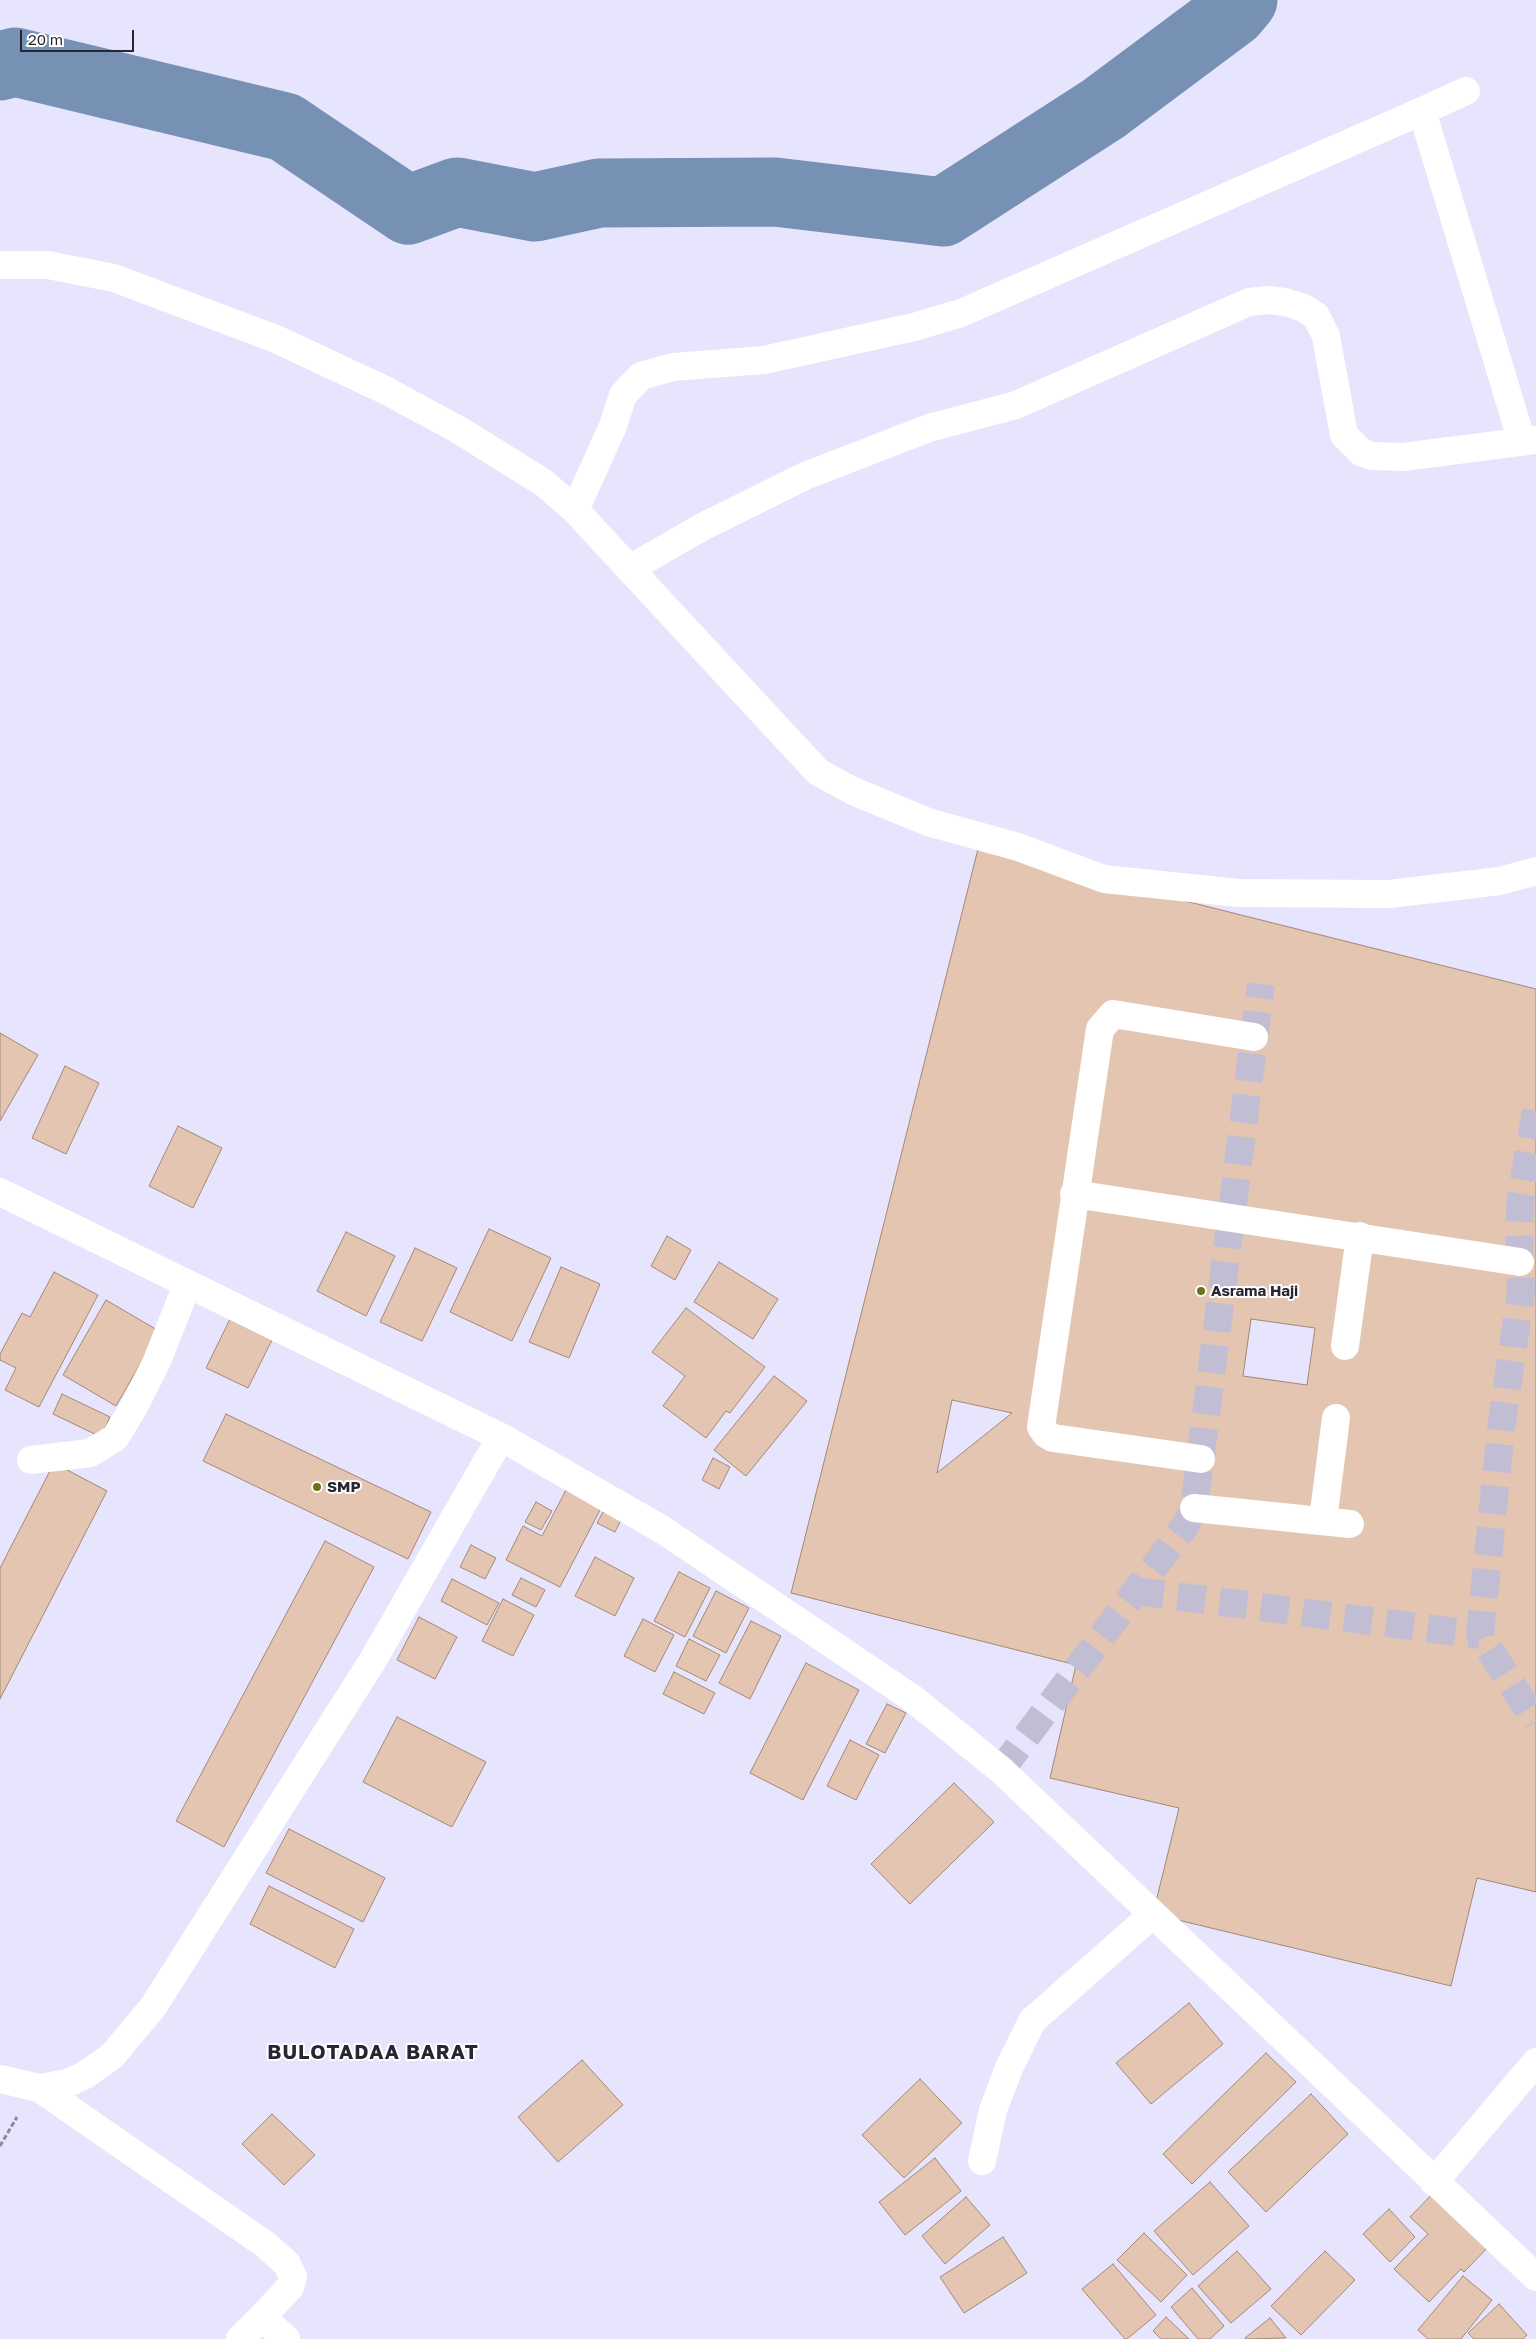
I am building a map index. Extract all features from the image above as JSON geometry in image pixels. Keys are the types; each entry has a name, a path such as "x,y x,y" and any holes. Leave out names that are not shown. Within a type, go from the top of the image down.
{"street":[{"path":"575,510 613,426 623,395 641,376 673,367 764,360 914,327 961,313 1466,91"},
{"path":"631,568 702,527 805,476 929,428 1016,405 1249,302 1285,302 1304,308 1316,316 1326,336 1344,435 1361,452 1372,456 1403,457 1529,441 1422,111"},
{"path":"0,265 48,265 114,278 276,339 385,390 459,430 544,483 575,510 598,537 631,568 818,772 852,791 928,822 1018,847 1104,879 1239,893 1389,894 1500,881 1536,871"},
{"path":"1201,1459 1053,1438 1046,1434 1041,1427 1074,1194 1100,1029 1108,1017 1113,1014 1254,1037"},
{"path":"0,1192 501,1437 663,1530 912,1698 1001,1770 1536,2277"},
{"path":"1074,1194 1360,1236 1520,1262"},
{"path":"1345,1346 1360,1236"},
{"path":"31,1460 90,1453 115,1438 136,1405 157,1361 187,1285"},
{"path":"1323,1520 1336,1418"},
{"path":"39,2088 68,2083 86,2076 112,2056 153,2007 373,1660 501,1437"},
{"path":"1194,1508 1350,1524"},
{"path":"982,2161 993,2110 1009,2068 1032,2021 1154,1914"},
{"path":"1434,2182 1536,2062"},
{"path":"0,2079 39,2088 266,2245 287,2264 293,2277 290,2286 240,2339"},
{"path":"262,2317 286,2339"}],"path":[{"path":"0,2146 7,2135"}],"building":[{"name":"Asrama Haji","path":"978,849 1536,989 1536,1892 1477,1878 1451,1986 1153,1914 1179,1808 1050,1778 1076,1665 791,1593"},
{"path":"0,1033 38,1055 0,1121"},
{"path":"65,1066 99,1083 66,1154 32,1138"},
{"path":"178,1126 222,1148 193,1208 149,1186"},
{"path":"489,1229 551,1258 512,1341 450,1312"},
{"path":"346,1232 395,1256 366,1316 317,1291"},
{"path":"667,1236 691,1250 675,1280 651,1266"},
{"path":"415,1248 457,1268 422,1341 380,1322"},
{"path":"719,1262 778,1299 753,1339 694,1302"},
{"path":"561,1267 600,1284 569,1358 529,1342"},
{"path":"54,1272 98,1295 39,1407 5,1390 16,1368 0,1360 0,1354 22,1313 30,1317"},
{"path":"106,1300 159,1331 116,1406 63,1375"},
{"path":"686,1308 765,1367 730,1413 726,1411 706,1438 663,1406 685,1376 652,1352"},
{"path":"233,1313 275,1334 248,1388 206,1368"},
{"path":"1251,1319 1315,1328 1307,1385 1243,1376"},
{"path":"774,1376 807,1401 746,1476 714,1450"},
{"path":"62,1394 110,1417 101,1437 53,1414"},
{"path":"952,1400 1012,1413 937,1473"},
{"name":"SMP","path":"226,1414 431,1512 408,1559 203,1461"},
{"path":"713,1458 730,1467 719,1489 702,1480"},
{"path":"54,1463 107,1491 0,1699 0,1568"},
{"path":"566,1490 601,1508 560,1587 506,1560 523,1526 542,1536"},
{"path":"536,1502 552,1511 541,1530 525,1522"},
{"path":"608,1503 625,1512 615,1532 597,1523"},
{"path":"325,1541 374,1567 224,1847 176,1821"},
{"path":"471,1545 496,1558 485,1579 460,1567"},
{"path":"595,1557 634,1578 615,1616 575,1596"},
{"path":"679,1572 710,1588 685,1637 654,1621"},
{"path":"521,1578 545,1590 536,1607 512,1595"},
{"path":"452,1579 499,1603 487,1625 441,1601"},
{"path":"716,1591 749,1608 726,1653 693,1636"},
{"path":"503,1599 534,1615 513,1656 482,1641"},
{"path":"419,1617 457,1637 435,1679 397,1660"},
{"path":"643,1619 674,1635 655,1672 624,1656"},
{"path":"751,1621 781,1636 750,1699 719,1683"},
{"path":"689,1639 720,1655 706,1681 676,1666"},
{"path":"806,1663 859,1690 803,1800 750,1773"},
{"path":"674,1672 715,1693 704,1714 663,1694"},
{"path":"887,1704 906,1713 885,1753 866,1744"},
{"path":"397,1717 486,1762 452,1827 363,1782"},
{"path":"850,1740 879,1755 856,1800 827,1786"},
{"path":"954,1783 994,1822 910,1904 871,1864"},
{"path":"289,1829 385,1878 363,1922 266,1873"},
{"path":"269,1886 354,1929 335,1968 250,1924"},
{"path":"1189,2003 1223,2044 1151,2104 1116,2063"},
{"path":"1266,2053 1296,2082 1192,2184 1163,2154"},
{"path":"582,2060 623,2105 558,2162 518,2117"},
{"path":"920,2079 962,2123 904,2178 862,2135"},
{"path":"1311,2094 1348,2134 1266,2212 1228,2172"},
{"path":"272,2114 315,2155 284,2185 242,2144"},
{"path":"935,2158 961,2191 905,2235 879,2202"},
{"path":"1210,2182 1249,2226 1193,2275 1154,2231"},
{"path":"1438,2188 1494,2241 1464,2272 1461,2269 1429,2302 1394,2269 1428,2234 1410,2217"},
{"path":"966,2197 990,2225 945,2264 922,2236"},
{"path":"1389,2209 1415,2237 1390,2262 1363,2234"},
{"path":"1144,2233 1187,2275 1161,2302 1117,2260"},
{"path":"1003,2237 1027,2273 964,2313 940,2277"},
{"path":"1237,2251 1271,2289 1231,2323 1198,2286"},
{"path":"1325,2251 1355,2280 1301,2335 1271,2306"},
{"path":"1113,2264 1156,2315 1127,2339 1082,2289"},
{"path":"1463,2276 1492,2300 1461,2339 1428,2339 1418,2330"},
{"path":"1192,2288 1224,2326 1210,2339 1198,2339 1171,2307"},
{"path":"1499,2304 1527,2335 1523,2339 1474,2339 1468,2333"},
{"path":"1166,2317 1189,2339 1161,2339 1153,2331"},
{"path":"1270,2318 1286,2338 1245,2338"}],"waterway":[{"path":"0,66 15,62 285,127 408,210 457,192 535,207 599,193 775,192 943,212 1103,109 1233,12 1243,0"}],"tunnel":[{"path":"1001,1770 1185,1526 1194,1508 1261,984"},
{"path":"1536,1111 1521,1196 1519,1232 1521,1292 1501,1429 1480,1635 1536,1722"},
{"path":"1136,1591 1480,1635"}],"place":[{"name":"Asrama Haji","path":"1201,1291"},
{"name":"SMP","path":"317,1487"}],"district":[{"name":"BULOTADAA BARAT","path":"373,2053"}]}
